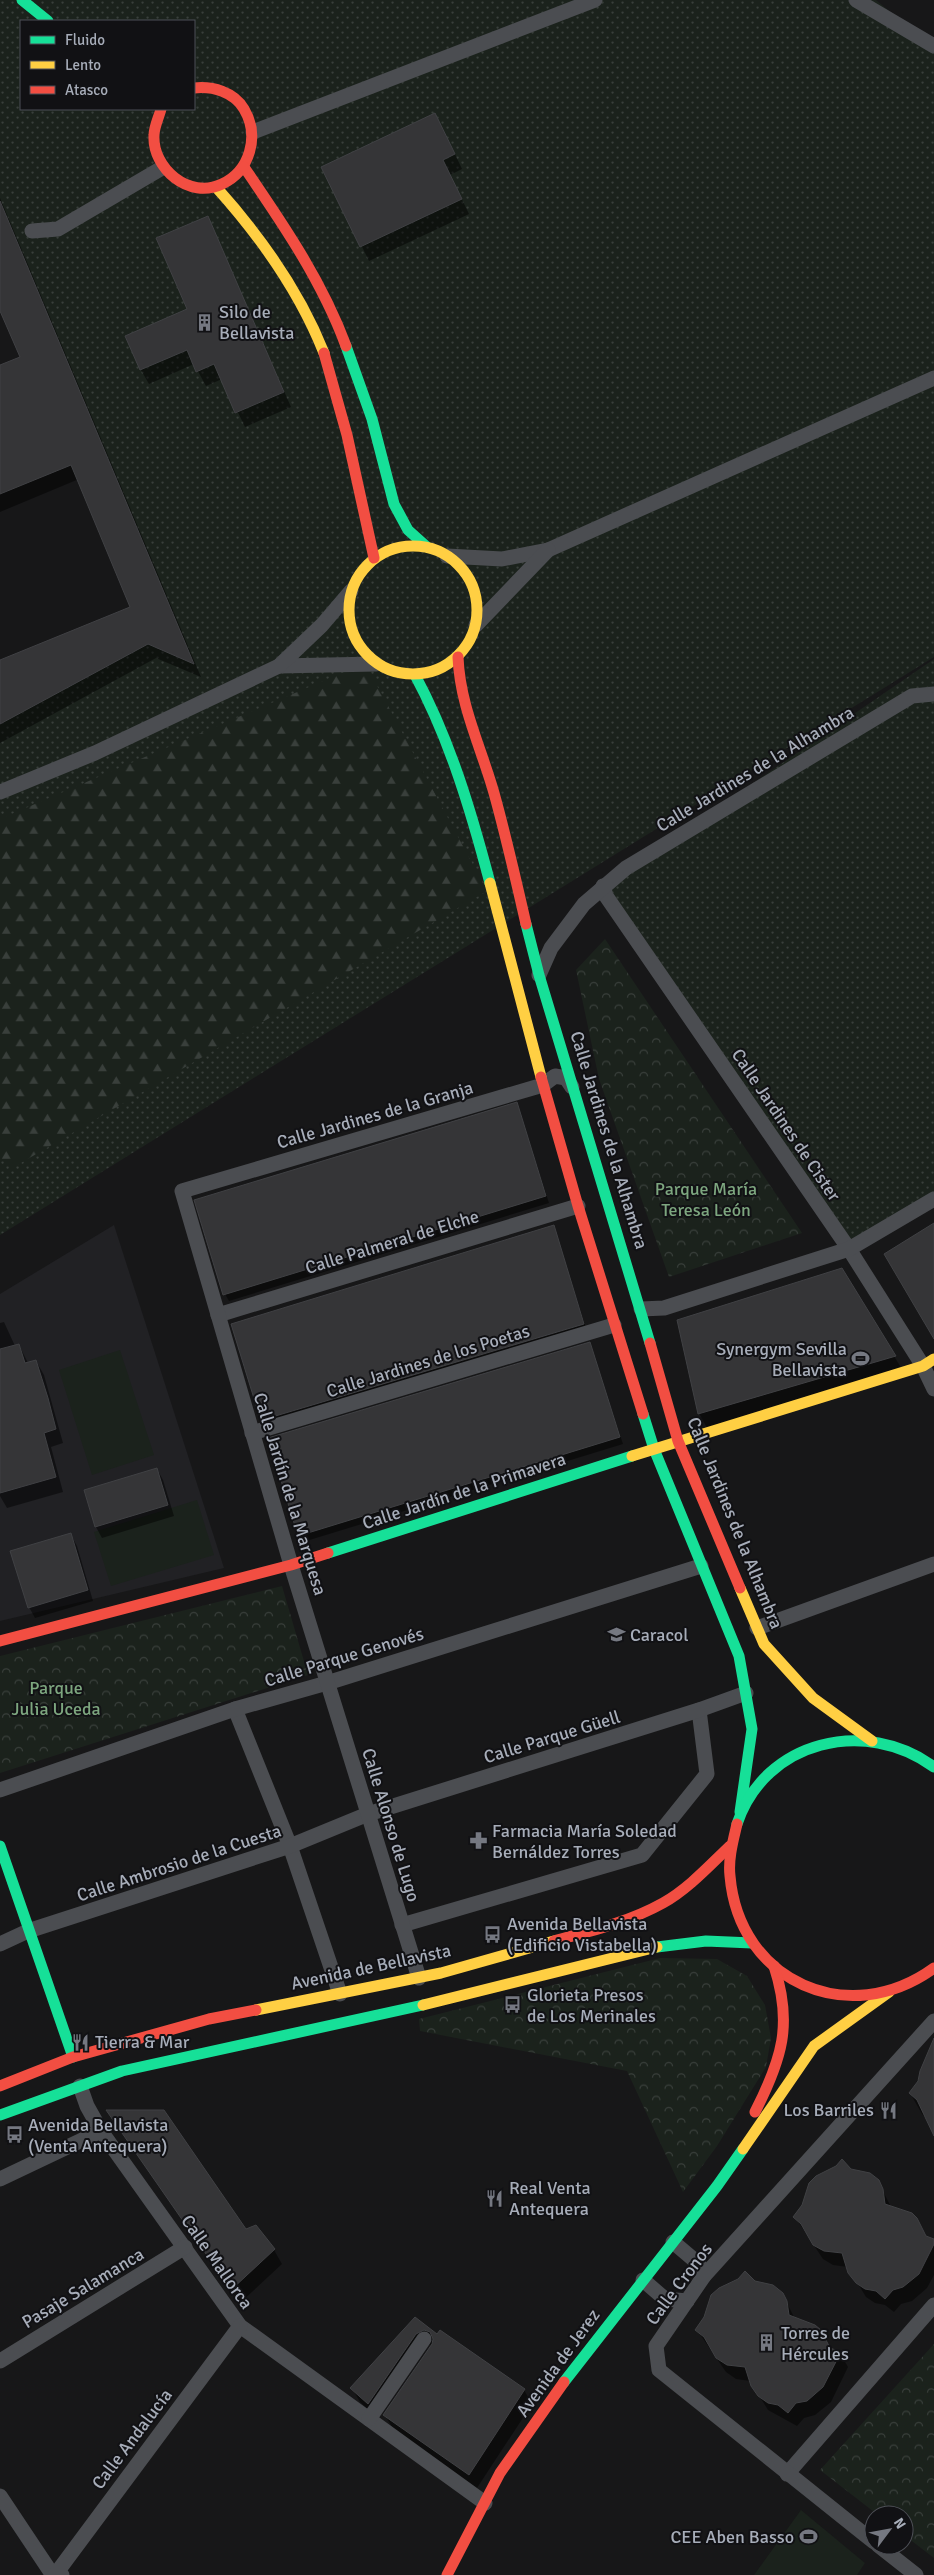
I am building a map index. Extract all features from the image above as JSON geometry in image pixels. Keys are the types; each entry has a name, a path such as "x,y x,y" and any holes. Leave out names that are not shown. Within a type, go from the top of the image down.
{"street":[{"path":"22,0 47,20"},
{"path":"252,132 595,0"},
{"path":"856,0 934,46"},
{"path":"160,110 151,119 155,154 162,168 174,179 188,186 204,188 227,182 244,167 252,147 249,117 240,104 229,95 215,89 195,88"},
{"path":"244,167 292,238 333,310 372,419 394,504 408,530 427,547 448,556 462,569 473,586 477,605 476,625 469,642 458,657 445,667 430,673 415,675 395,673 376,664 361,650 352,631 348,611 350,591"},
{"path":"32,231 58,229 162,168"},
{"path":"216,186 252,227 301,300 324,352 348,435 374,558"},
{"path":"448,556 502,559 548,550 934,378"},
{"path":"0,792 95,752 279,666 322,625 350,591 360,573 374,558 389,550 404,546 427,547"},
{"path":"476,625 548,550"},
{"path":"458,657 459,682 466,711 494,792 539,975"},
{"path":"279,666 376,664"},
{"path":"415,675 429,701 469,802 520,1003 543,1085 614,1325 654,1449 739,1656 752,1729 740,1812 730,1846 729,1880 736,1913 752,1943 774,1966 803,1986 829,1993 859,1996 889,1992 912,1983 934,1968"},
{"name":"Calle Jardines de la Alhambra","path":"872,1741 813,1698 764,1644 757,1628 678,1441 641,1309 539,975 551,948 566,926 603,886 626,868 912,696 934,694"},
{"name":"Calle Jardines de Cister","path":"603,886 606,896 929,1362 934,1389"},
{"name":"Calle Jardines de la Granja","path":"182,1191 543,1085 550,1079 560,1076 566,1078 572,1087"},
{"name":"Calle Jardín de la Marquesa","path":"182,1191 327,1683"},
{"path":"641,1309 664,1308 849,1249 934,1199"},
{"name":"Calle Palmeral de Elche","path":"218,1315 578,1206"},
{"name":"Calle Jardines de los Poetas","path":"252,1433 614,1325"},
{"name":"Calle Jardín de la Primavera","path":"0,1641 291,1565 929,1362"},
{"path":"757,1628 934,1564"},
{"name":"Calle Parque Genovés","path":"0,1790 235,1709 327,1683 701,1566"},
{"name":"Calle Alonso de Lugo","path":"327,1683 419,1978"},
{"name":"Calle Parque Güell","path":"368,1814 700,1710 746,1693"},
{"path":"235,1709 290,1846 340,1994"},
{"name":"Avenida de Bellavista","path":"402,1925 642,1855 707,1774 700,1710"},
{"path":"740,1812 763,1780 795,1755 832,1742 872,1741 904,1749 933,1766"},
{"name":"Calle Ambrosio de la Cuesta","path":"0,1944 28,1931 290,1846 368,1814"},
{"path":"0,1846 73,2058"},
{"name":"Avenida de Bellavista","path":"0,2086 73,2058 209,2019 419,1978 616,1924 663,1903 694,1881 730,1846"},
{"path":"0,2116 122,2072 474,1994 657,1947 706,1941 752,1943"},
{"name":"Avenida de Jerez","path":"717,2186 765,2094 784,2046 783,1990 774,1966"},
{"path":"912,1983 927,1984"},
{"name":"Avenida de Jerez","path":"447,2575 500,2474 570,2374 717,2186 814,2046 889,1992"},
{"name":"Calle Cronos","path":"864,2534 659,2370 656,2346 704,2276 933,2021"},
{"name":"Calle Mallorca","path":"80,2086 87,2106 101,2131 240,2326 485,2503"},
{"path":"0,2179 101,2131"},
{"path":"673,2242 699,2264 704,2276"},
{"name":"Pasaje Salamanca","path":"0,2361 185,2247"},
{"path":"643,2280 665,2299 688,2301"},
{"path":"787,2474 934,2305"},
{"name":"Calle Andalucía","path":"58,2574 240,2326"},
{"path":"369,2419 424,2339"},
{"path":"0,2496 50,2571 58,2574"},
{"path":"891,2555 916,2575"}],"shaded area":[{"path":"114,1225 224,1568 0,1621 0,1294"}],"green space":[{"path":"0,0 876,0 934,49 934,657 0,1235 0,724 148,644 194,663 0,200"},
{"path":"934,659 934,1199 849,1249 603,886"},
{"path":"365,663 487,891 14,1167 0,1158 0,819"},
{"name":"Parque María Teresa León","path":"605,939 802,1233 669,1277 599,1079 576,970"},
{"path":"120,1350 154,1455 92,1475 59,1370"},
{"path":"197,1500 214,1555 111,1586 94,1532"},
{"name":"Parque Julia Uceda","path":"282,1586 308,1675 0,1773 0,1656"},
{"path":"660,1958 717,1959 747,1976 765,2005 771,2038 766,2067 717,2146 683,2192 627,2071 420,2031 419,2019"},
{"path":"934,2344 934,2558 914,2543 914,2505 865,2505 820,2470"},
{"name":"CEE Aben Basso","path":"801,2510 865,2563 857,2575 754,2575"}],"building":[{"path":"435,113 455,154 443,160 462,199 360,247 321,167"},
{"path":"0,201 194,664 148,644 0,724 0,660 130,607 71,465 0,494 0,365 20,357 0,311"},
{"name":"Silo de Bellavista","path":"208,216 284,392 235,413 214,364 196,372 187,350 140,370 125,336 187,309 156,238"},
{"path":"517,1102 546,1196 223,1295 194,1200"},
{"path":"934,1223 934,1339 884,1254"},
{"path":"554,1225 584,1324 262,1420 260,1418 231,1324"},
{"path":"842,1268 896,1356 698,1414 677,1320"},
{"path":"590,1342 620,1437 298,1536 268,1438"},
{"path":"19,1344 25,1363 36,1360 48,1398 56,1429 44,1433 56,1477 0,1493 0,1349"},
{"path":"157,1468 168,1505 95,1527 84,1490"},
{"path":"71,1533 88,1590 28,1608 10,1551"},
{"path":"934,2038 934,2136 917,2100 909,2093 918,2081 920,2071"},
{"path":"106,2110 164,2110 246,2229 256,2225 275,2249 231,2290"},
{"name":"Torres de Hércules","path":"842,2159 851,2169 870,2173 879,2180 883,2189 885,2204 912,2213 917,2218 926,2236 934,2239 934,2244 919,2274 903,2287 893,2290 885,2299 876,2291 865,2289 856,2283 848,2273 842,2253 824,2251 813,2245 801,2224 793,2217 802,2205 809,2183 816,2176 836,2166"},
{"name":"Torres de Hércules","path":"745,2271 755,2281 773,2285 783,2293 787,2301 789,2315 815,2325 821,2330 830,2348 841,2352 823,2387 807,2401 796,2403 788,2413 778,2405 768,2403 758,2396 751,2386 745,2367 727,2365 716,2358 704,2337 695,2330 704,2317 711,2295 719,2288 738,2279"},
{"path":"415,2317 437,2334 440,2330 525,2389 469,2475 383,2415 432,2344 433,2339 430,2332 424,2330 416,2334 368,2404 350,2388"}],"traffic: fast":[{"path":"22,0 47,20"},
{"path":"346,346 372,419 394,504 408,530 427,547"},
{"path":"415,675 449,750 475,829 490,883"},
{"path":"526,924 539,975 650,1343"},
{"path":"643,1414 654,1449 739,1656 752,1729 740,1812"},
{"path":"328,1553 632,1456"},
{"path":"737,1824 751,1795 770,1773 794,1756 820,1745 849,1741 878,1743 907,1752 934,1767"},
{"path":"0,1846 73,2057"},
{"path":"657,1947 706,1941 752,1943"},
{"path":"0,2115 122,2071 423,2005"},
{"path":"564,2382 717,2186 743,2149"}],"traffic: slow":[{"path":"216,187 278,265 303,308 324,353"},
{"path":"413,546 426,547 438,551 449,556 459,564 467,574 472,585 476,597 477,610 476,623 472,635 467,646 459,656 449,664 438,669 426,673 413,674 400,673 388,669 377,664 367,656 359,646 354,635 350,623 349,610 350,597 354,585 359,574 367,564 377,556 388,551 400,547 413,546"},
{"path":"490,883 541,1077"},
{"path":"632,1456 923,1366 934,1359"},
{"path":"740,1588 764,1644 813,1698 872,1741"},
{"path":"256,2010 441,1973 554,1941"},
{"path":"423,2005 657,1947"},
{"path":"743,2149 814,2046 889,1992"}],"traffic: jam":[{"path":"161,110 154,132 155,147 159,159 175,178 197,188 210,188 232,178 240,171 250,152 251,130 249,119 240,103 229,94 216,89 195,88"},
{"path":"244,167 301,253 325,299 346,346"},
{"path":"324,353 347,435 374,558"},
{"path":"458,657 467,709 494,793 526,924"},
{"path":"541,1077 578,1206 643,1414"},
{"path":"650,1343 678,1441 740,1588"},
{"path":"0,1641 291,1565 328,1553"},
{"path":"737,1824 731,1850 730,1876 738,1913 754,1944 776,1968 804,1985 834,1994 868,1995 901,1986 934,1968"},
{"path":"554,1941 623,1921 663,1903 690,1884 730,1846"},
{"path":"755,2112 772,2075 782,2041 783,2006 774,1966"},
{"path":"0,2086 73,2057 209,2019 256,2010"},
{"path":"447,2575 500,2473 564,2382"}],"place":[{"name":"Silo de Bellavista","path":"205,322"},
{"name":"Synergym Sevilla Bellavista","path":"861,1359"},
{"name":"Caracol","path":"616,1635"},
{"name":"Farmacia María Soledad Bernáldez Torres","path":"478,1841"},
{"name":"Avenida Bellavista (Edificio Vistabella)","path":"493,1934"},
{"name":"Glorieta Presos de Los Merinales","path":"513,2005"},
{"name":"Tierra & Mar","path":"81,2042"},
{"name":"Los Barriles","path":"888,2110"},
{"name":"Avenida Bellavista (Venta Antequera)","path":"14,2135"},
{"name":"Real Venta Antequera","path":"495,2198"},
{"name":"Torres de Hércules","path":"767,2343"},
{"name":"CEE Aben Basso","path":"808,2537"}]}
